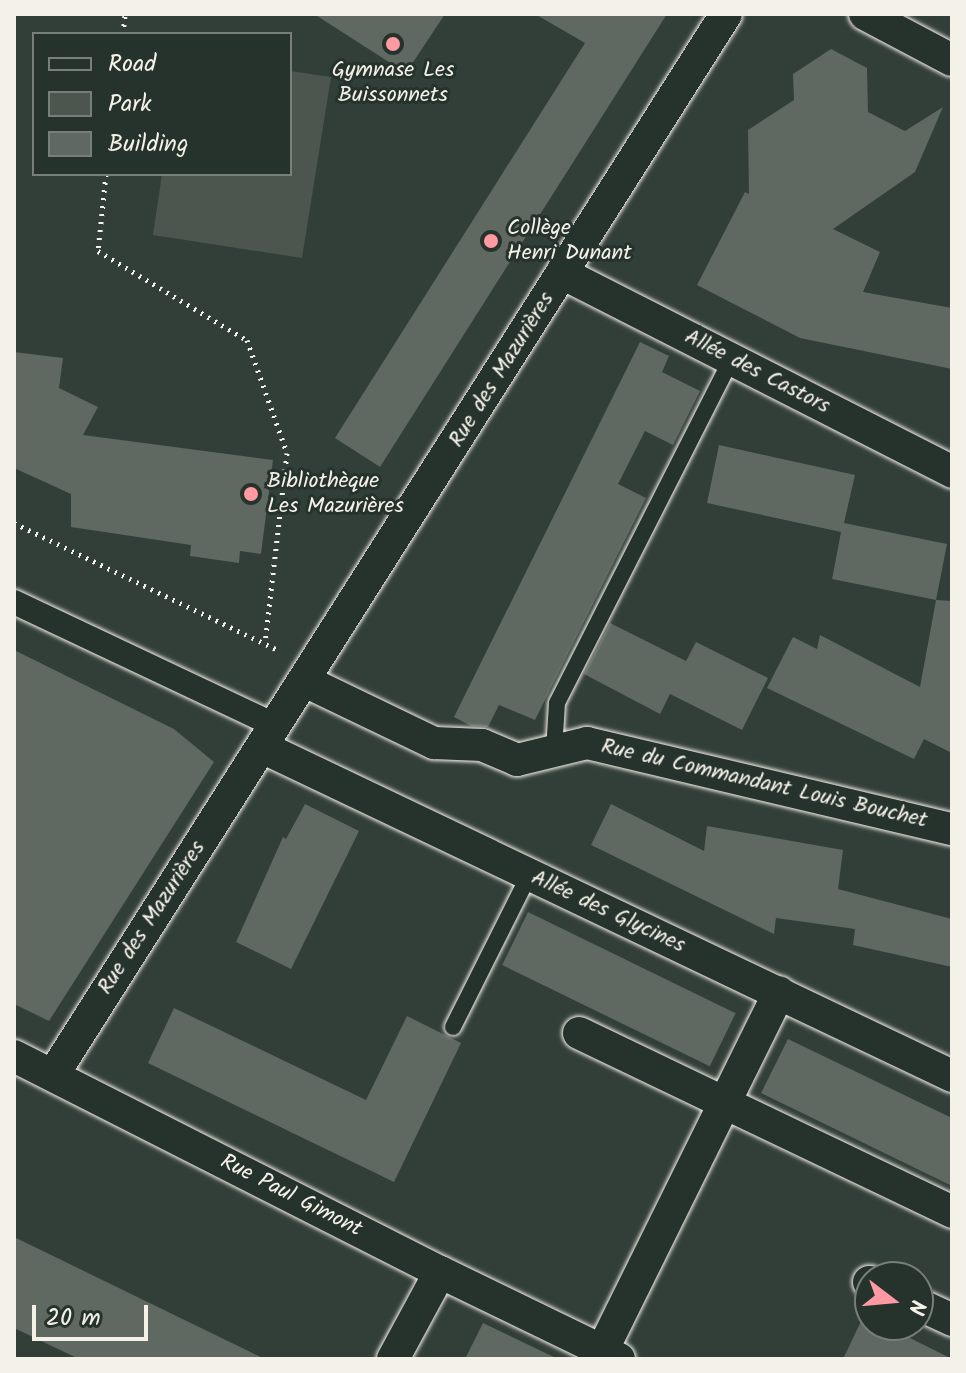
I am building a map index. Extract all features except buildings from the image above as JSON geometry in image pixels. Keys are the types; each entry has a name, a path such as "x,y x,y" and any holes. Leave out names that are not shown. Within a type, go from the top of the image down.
{"street":[{"name":"Rue des Mazurières","path":"53,1075 312,675 726,14"},
{"path":"865,14 952,60"},
{"name":"Allée des Castors","path":"562,273 952,472"},
{"path":"14,602 271,737"},
{"name":"Rue du Commandant Louis Bouchet","path":"312,675 434,743 482,745 517,760 587,743 952,829"},
{"name":"Allée des Glycines","path":"271,737 529,875 952,1076"},
{"path":"607,1356 724,1101 779,992"},
{"path":"579,1033 952,1212"},
{"path":"14,1056 53,1075"},
{"name":"Rue Paul Gimont","path":"53,1075 607,1356"},
{"path":"393,1359 440,1272"}],"lane":[{"path":"554,751 557,703 731,360"},
{"path":"453,1027 529,875"}],"path":[{"path":"106,176 98,251 247,340 287,453 265,643"},
{"path":"14,523 265,643 312,675"}],"green space":[{"path":"292,71 331,77 302,258 153,235 162,176 292,176"}],"place":[{"name":"Gymnase Les Buissonnets","path":"393,44"},
{"name":"Collège Henri Dunant","path":"491,241"},
{"name":"Bibliothèque Les Mazurières","path":"251,494"}]}
